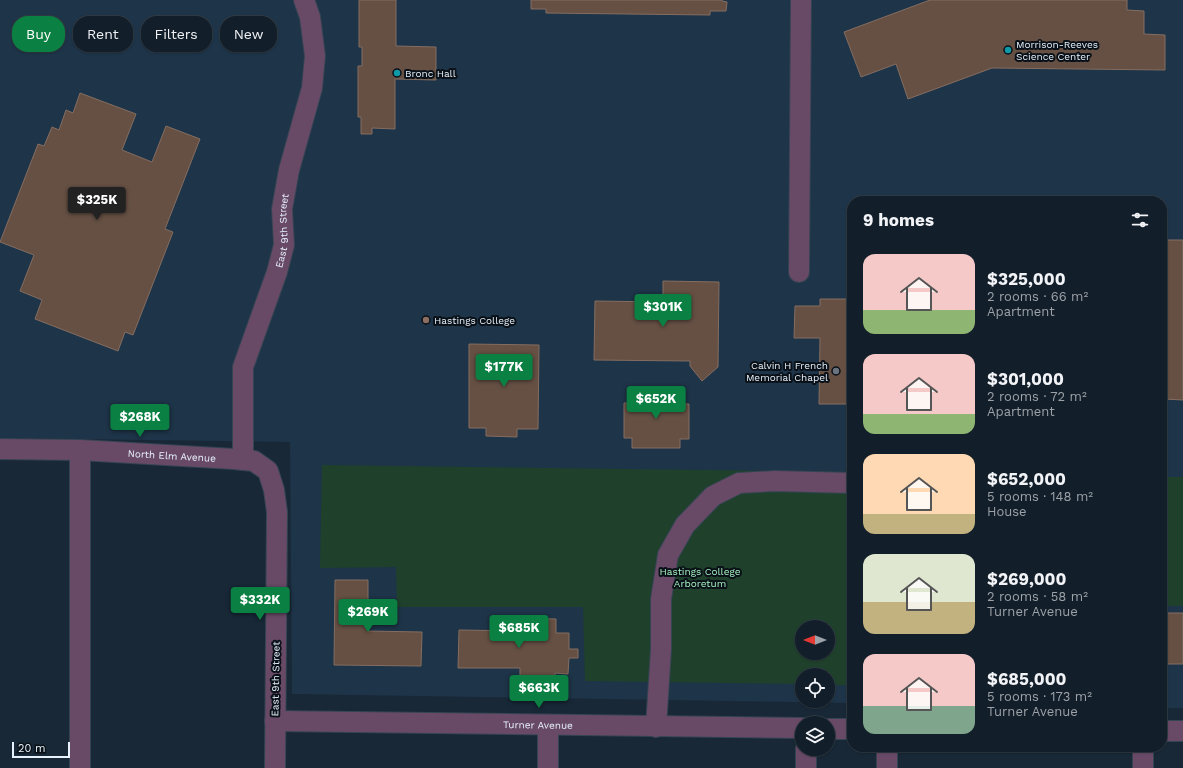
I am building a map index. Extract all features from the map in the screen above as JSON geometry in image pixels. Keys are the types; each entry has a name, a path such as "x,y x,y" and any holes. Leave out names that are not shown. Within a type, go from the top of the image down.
{"street":[{"name":"East 9th Street","path":"243,460 244,367 277,272 284,245 282,209 289,170 312,88 315,56 310,17 304,0"},
{"path":"799,272 801,0"},
{"name":"North Elm Avenue","path":"0,449 80,450 243,460 254,461 268,471"},
{"path":"80,450 80,768"},
{"name":"East 9th Street","path":"268,471 274,490 277,512 275,768"},
{"path":"656,727 661,649 661,599 668,555 685,525 713,496 739,483 775,481 847,483"},
{"name":"Turner Avenue","path":"275,721 795,728"},
{"path":"548,725 548,768"},
{"path":"835,728 847,729"},
{"path":"1167,731 1183,731"},
{"path":"887,752 887,768"},
{"path":"1143,752 1143,768"},
{"path":"806,756 806,768"}],"shaded area":[{"name":"Hastings College","path":"0,0 1183,0 1183,708 1167,708 1167,196 847,196 847,703 835,703 835,668 795,668 795,702 292,694 290,442 0,438"}],"green space":[{"name":"Hastings College Arboretum","path":"322,465 847,472 847,685 835,685 835,668 795,668 795,684 585,681 583,607 397,607 396,567 320,568"},
{"path":"1167,477 1183,477 1183,606 1167,606"}],"building":[{"name":"Bronc Hall","path":"359,0 396,0 396,46 436,47 436,80 395,79 395,129 372,128 372,134 361,134 361,117 358,117 358,66 362,66 362,47 359,47"},
{"path":"531,0 722,0 727,2 726,11 710,11 710,15 546,13 546,9 531,9"},
{"name":"Morrison-Reeves Science Center","path":"930,0 1127,0 1127,10 1144,11 1144,34 1165,35 1165,70 992,68 908,99 896,64 861,77 844,32"},
{"path":"80,93 136,114 122,150 152,162 166,126 200,139 165,229 173,232 133,335 125,332 118,351 35,319 42,300 20,291 34,255 0,242 38,144 44,146 52,127 59,130 66,110 73,113"},
{"path":"1167,240 1183,240 1183,400 1167,399"},
{"path":"663,281 719,282 718,367 702,381 690,366 690,361 594,360 595,301 663,302"},
{"name":"Calvin H French Memorial Chapel","path":"820,299 847,299 847,404 819,404 820,338 794,338 795,306 820,306"},
{"path":"469,344 539,345 538,429 517,429 517,437 486,436 486,428 469,428"},
{"path":"632,392 683,393 682,404 689,404 689,439 680,439 680,448 632,448 632,438 624,438 624,403 631,403"},
{"path":"335,580 368,580 368,631 422,632 421,666 334,665"},
{"path":"1167,613 1183,613 1183,664 1167,664"},
{"path":"520,618 556,619 556,633 569,633 569,649 578,649 578,658 569,658 568,674 555,673 555,679 520,679 520,668 458,668 459,630 520,631"}],"place":[{"name":"Morrison-Reeves Science Center","path":"1008,50"},
{"name":"Bronc Hall","path":"397,73"},
{"name":"Hastings College","path":"426,320"},
{"name":"Calvin H French Memorial Chapel","path":"836,371"}]}
